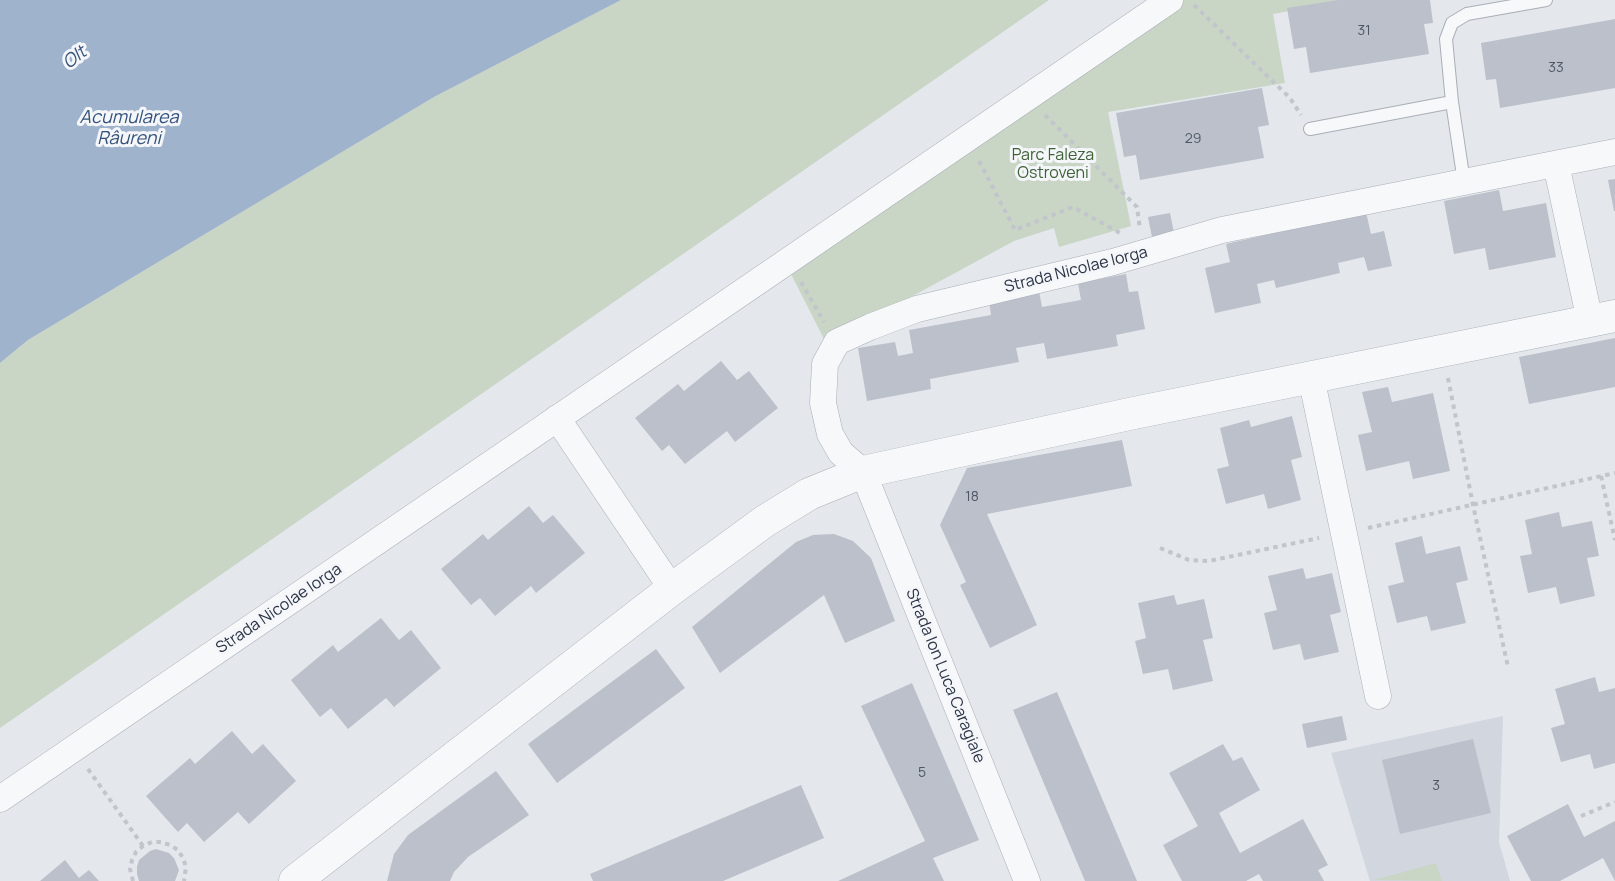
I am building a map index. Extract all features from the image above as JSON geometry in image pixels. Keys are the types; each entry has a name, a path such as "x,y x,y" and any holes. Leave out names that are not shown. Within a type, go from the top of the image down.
{"street":[{"name":"Strada Nicolae Iorga","path":"0,799 1170,0"},
{"name":"Strada Nicolae Iorga","path":"862,472 841,453 830,434 823,403 825,364 837,342 870,327 917,309 1134,248 1615,152"},
{"path":"304,878 672,589 765,521 809,494 862,472 1311,377 1603,319 1556,164"},
{"path":"1311,377 1378,696"},
{"path":"557,418 672,589"},
{"name":"Strada Ion Luca Caragiale","path":"862,472 1027,881"}],"lane":[{"path":"1464,182 1452,102 1446,39 1452,23 1467,14 1546,0"},
{"path":"1310,129 1452,102"}],"path":[{"path":"1189,0 1290,98 1310,129"},
{"path":"968,139 1015,230 1073,207 1134,248 1140,236 1137,207 1028,98"},
{"path":"788,260 827,327"},
{"path":"1443,351 1508,667"},
{"path":"1160,548 1189,560 1209,561 1615,473"},
{"path":"1601,476 1615,540"},
{"path":"74,749 143,846"},
{"path":"1581,816 1615,802"},
{"path":"133,881 130,869 132,860 136,852 152,842 170,844 178,850 186,867 184,881"}],"shaded area":[{"path":"1503,716 1499,842 1510,881 1370,881 1331,753"}],"green space":[{"path":"621,0 1049,0 0,728 0,363 28,340 434,97"},
{"name":"Parc Faleza Ostroveni","path":"1185,0 1350,0 1273,14 1285,83 1108,112 1131,226 1059,247 1054,228 1014,241 826,343 787,266"},
{"path":"1436,863 1442,881 1375,880"}],"water":[{"name":"Acumularea Râureni","path":"0,0 621,0 434,97 28,340 0,363"}],"building":[{"path":"1338,0 1430,0 1433,23 1424,24 1429,54 1310,73 1306,47 1294,49 1287,8"},
{"path":"1615,19 1615,88 1500,108 1496,79 1486,80 1481,43"},
{"path":"1262,88 1269,125 1258,127 1264,158 1140,180 1136,155 1124,157 1116,113"},
{"path":"1615,179 1615,211 1614,211 1608,180"},
{"path":"1499,190 1503,211 1546,203 1556,257 1489,270 1485,248 1454,254 1444,201"},
{"path":"1366,212 1371,234 1384,231 1392,266 1368,271 1364,257 1338,263 1340,273 1276,288 1274,280 1257,284 1261,303 1215,313 1205,268 1230,262 1226,244"},
{"path":"1170,213 1175,238 1153,242 1148,217"},
{"path":"1126,274 1129,292 1138,291 1145,329 1116,335 1118,346 1047,359 1044,343 1016,348 1019,362 930,379 931,389 867,401 858,348 895,342 898,356 913,353 909,330 991,315 989,300 1039,291 1042,307 1081,300 1078,283"},
{"path":"1615,338 1615,387 1529,404 1519,357"},
{"path":"721,361 737,380 749,371 778,408 735,442 727,431 685,464 669,445 662,451 635,418 678,384 684,391"},
{"path":"1388,387 1392,402 1433,393 1450,471 1413,479 1409,461 1366,471 1358,435 1372,432 1362,392"},
{"path":"1292,416 1302,457 1291,460 1301,500 1268,509 1264,494 1226,504 1217,469 1229,466 1220,428 1249,420 1251,427"},
{"path":"1122,440 1132,486 987,514 1037,625 990,648 960,585 966,582 940,525 967,468"},
{"path":"529,506 543,523 553,515 585,553 536,593 531,586 495,616 480,598 471,605 441,569 483,534 488,540"},
{"path":"1559,512 1562,527 1592,521 1599,556 1587,558 1595,596 1560,604 1556,587 1528,593 1520,556 1532,554 1525,520"},
{"path":"834,534 853,541 871,558 895,621 845,643 824,595 720,673 692,627 796,542 813,535"},
{"path":"1422,536 1426,554 1460,546 1468,580 1456,583 1466,623 1431,631 1427,616 1397,623 1388,586 1404,582 1395,543"},
{"path":"1303,568 1306,579 1332,573 1341,612 1330,615 1339,652 1304,660 1300,644 1273,650 1264,613 1277,610 1268,576"},
{"path":"1174,595 1177,605 1204,599 1213,638 1203,640 1213,681 1173,690 1168,669 1143,674 1135,641 1146,638 1138,603"},
{"path":"381,618 399,640 411,630 441,668 394,707 386,698 348,729 331,708 320,717 291,680 333,645 338,652"},
{"path":"656,649 685,688 557,783 528,744"},
{"path":"1595,677 1599,692 1615,688 1615,763 1594,769 1590,754 1561,762 1551,728 1565,724 1555,689"},
{"path":"912,683 979,840 933,858 944,881 838,881 925,841 861,706"},
{"path":"1057,692 1137,881 1085,881 1013,710"},
{"path":"1342,716 1347,740 1307,748 1302,724"},
{"path":"232,731 252,754 263,744 296,781 249,824 238,812 204,842 187,823 178,832 146,796 190,758 195,764"},
{"path":"1473,739 1491,813 1400,834 1382,760"},
{"path":"1223,744 1233,761 1242,757 1260,790 1219,813 1240,853 1303,819 1328,865 1318,870 1324,881 1263,881 1259,874 1246,881 1182,881 1163,845 1198,826 1169,773"},
{"path":"496,771 529,815 468,857 454,872 450,881 387,881 394,854 408,835"},
{"path":"801,785 824,838 723,881 593,881 590,874"},
{"path":"1568,804 1584,837 1615,821 1615,881 1603,858 1560,881 1531,881 1507,836"},
{"path":"156,849 169,853 174,858 179,870 175,881 139,881 137,867 139,860"},
{"path":"65,860 79,878 89,870 99,881 40,881"}],"water label":[{"name":"Olt","path":"75,58"}]}
